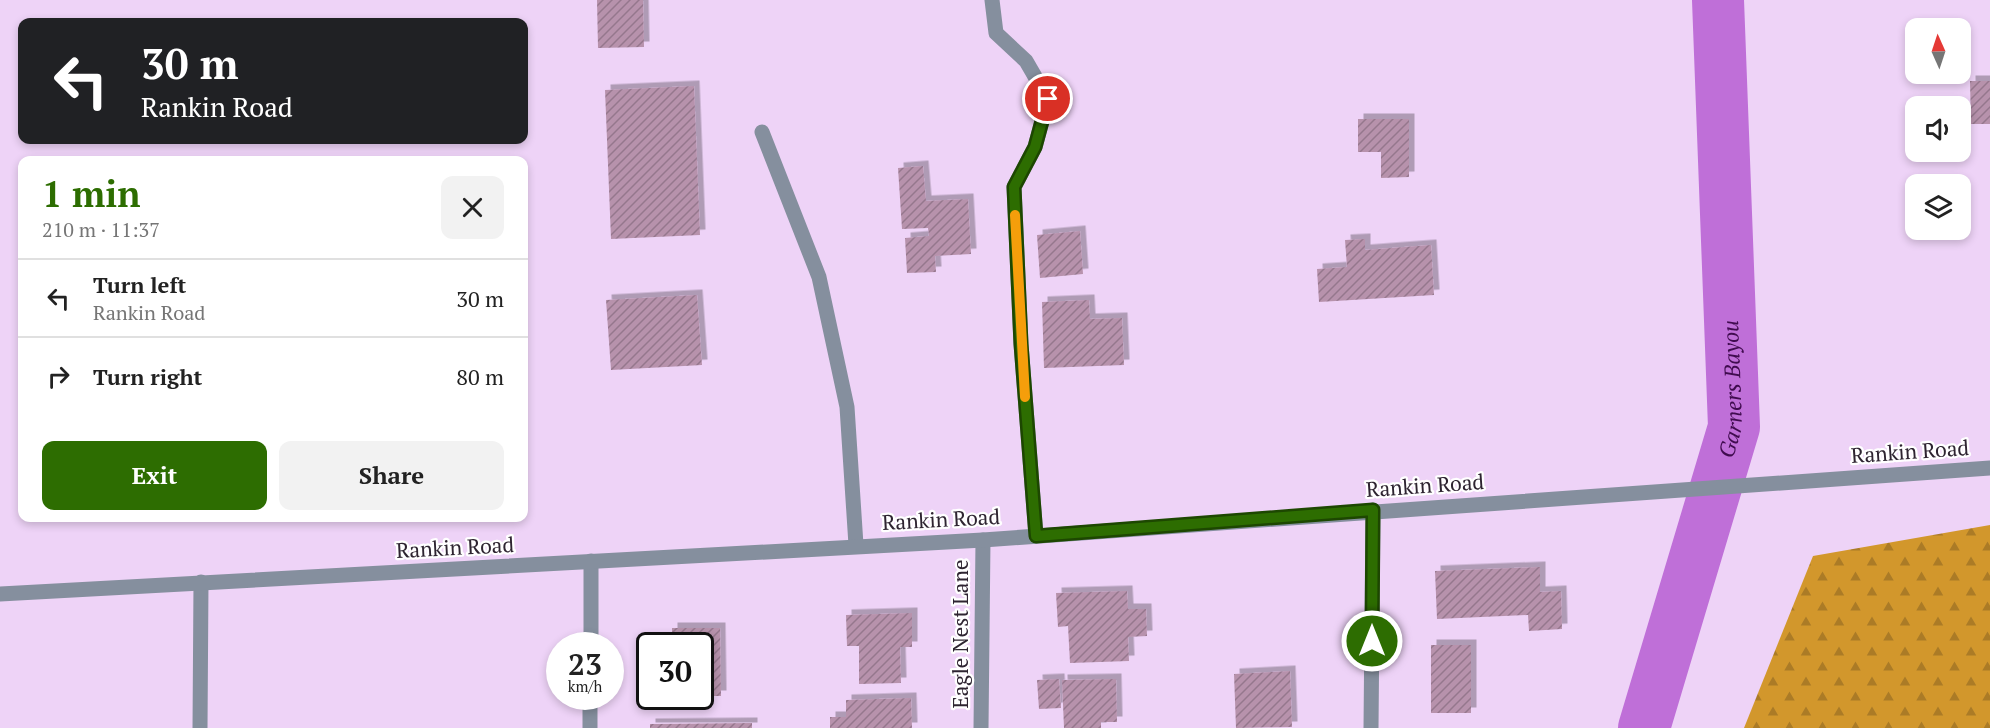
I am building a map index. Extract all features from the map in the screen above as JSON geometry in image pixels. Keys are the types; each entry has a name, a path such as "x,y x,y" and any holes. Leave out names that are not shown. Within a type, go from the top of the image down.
{"street":[{"path":"992,0 996,33 1026,61 1048,99 1035,147 1014,187 1021,344 1036,536"},
{"path":"762,132 819,277 848,407 856,545"},
{"name":"Rankin Road","path":"0,594 856,545 983,540 1665,489 1990,468"},
{"path":"1371,728 1373,510"},
{"name":"Eagle Nest Lane","path":"981,728 983,540"},
{"path":"591,561 591,632"},
{"path":"200,728 201,582"},
{"path":"590,710 590,728"}],"green space":[{"path":"1990,525 1990,728 1744,728 1813,556"}],"building":[{"path":"597,0 643,0 644,47 598,48"},
{"path":"1971,81 1990,81 1990,124 1971,124"},
{"path":"694,86 700,235 611,239 605,90"},
{"path":"1358,119 1409,119 1409,177 1381,178 1381,152 1358,152"},
{"path":"923,166 926,201 968,199 971,254 935,256 936,272 907,273 905,238 929,236 928,228 902,229 898,168"},
{"path":"1080,231 1083,274 1040,278 1037,235"},
{"path":"1365,239 1365,250 1431,245 1434,295 1319,302 1317,269 1347,267 1345,240"},
{"path":"697,295 702,365 611,370 606,300"},
{"path":"1089,300 1090,319 1122,318 1124,365 1044,368 1042,302"},
{"path":"1540,567 1540,592 1561,591 1562,629 1529,631 1528,615 1437,619 1435,571"},
{"path":"1127,591 1128,609 1146,609 1147,636 1128,637 1129,661 1070,663 1068,626 1058,627 1056,593"},
{"path":"912,613 912,647 900,647 901,683 859,684 859,646 847,646 846,615"},
{"path":"672,628 720,628 721,696 714,696 714,632 672,632"},
{"path":"1431,645 1471,645 1471,713 1431,713"},
{"path":"1290,671 1292,727 1236,728 1234,674"},
{"path":"1059,679 1061,708 1039,709 1037,680"},
{"path":"1116,679 1117,722 1101,722 1101,728 1064,728 1062,680"},
{"path":"911,698 912,728 830,728 830,717 846,717 846,700"},
{"path":"752,723 752,728 650,728 650,724"}],"waterway":[{"name":"Garners Bayou","path":"1644,728 1734,427 1718,0"}],"slow traffic":[{"path":"1015,215 1025,397"}],"route":[{"path":"1048,99 1035,147 1014,187 1021,344 1036,536 1373,510 1372,641"}]}
